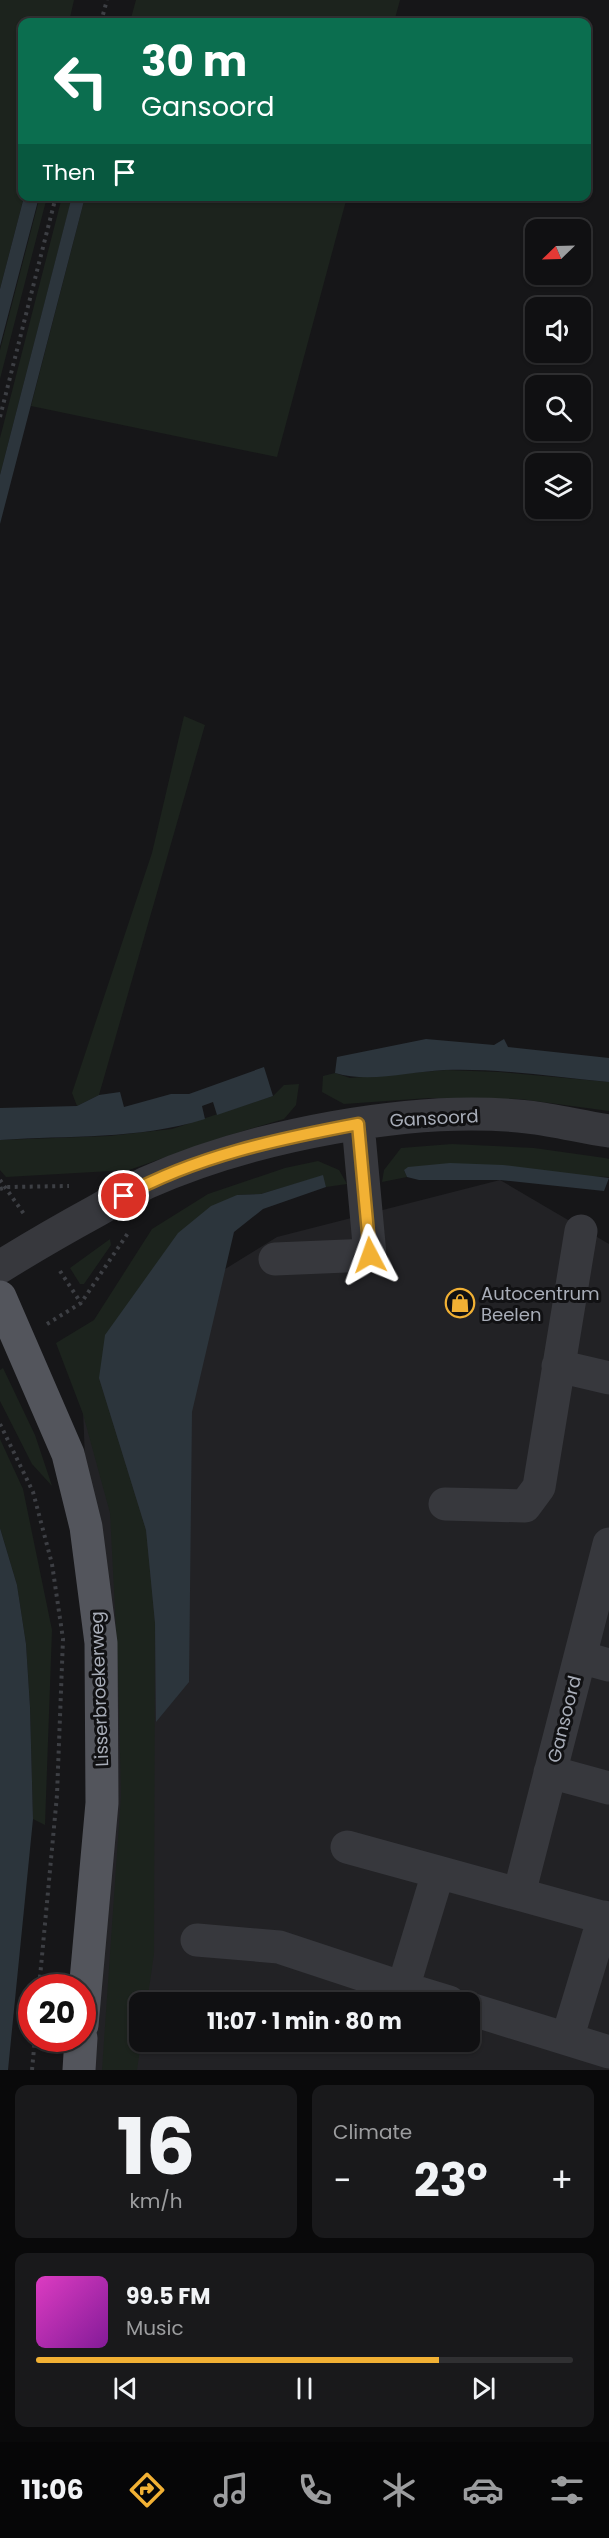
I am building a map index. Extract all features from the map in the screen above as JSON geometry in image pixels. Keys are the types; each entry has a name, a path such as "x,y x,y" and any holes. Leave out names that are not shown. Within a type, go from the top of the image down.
{"main road":[{"name":"Lisserbroekerweg","path":"0,1297 69,1454 86,1527 101,1643 102,1803 87,1974"},
{"path":"78,2070 80,2052"}],"street":[{"name":"Gansoord","path":"0,1267 145,1184 202,1161 261,1144 358,1124 409,1118 494,1115 529,1117 609,1131"},
{"path":"275,1259 370,1255 358,1124"},
{"path":"445,1504 525,1506 539,1487 581,1231"},
{"path":"558,1366 609,1378"},
{"name":"Gansoord","path":"519,1894 550,1772 594,1661 609,1544"},
{"path":"550,1772 609,1788"},
{"path":"347,1847 607,1918 567,2039"},
{"path":"403,1988 427,1870"},
{"path":"197,1940 279,1947 416,1992"},
{"path":"480,2012 609,2052"}],"path":[{"path":"102,18 106,0"},
{"path":"0,417 55,201"},
{"path":"0,1180 7,1187 0,1189"},
{"path":"81,1303 128,1235 145,1184"},
{"path":"0,1424 33,1492 52,1564 63,1639 57,1795 40,1974"},
{"path":"32,2070 34,2052"}],"shaded area":[{"path":"0,0 74,0 70,18 18,18 18,201 23,201 0,289"},
{"path":"136,0 400,0 395,18 131,18"},
{"path":"23,201 38,201 0,346 0,289"},
{"path":"39,201 46,201 0,379 0,350"},
{"path":"61,201 71,201 0,475 0,438"},
{"path":"71,201 84,201 0,524 0,475"},
{"path":"84,201 346,201 277,457 31,406"},
{"path":"184,716 205,725 99,1095 77,1106 72,1093 152,853"},
{"path":"426,1039 494,1045 504,1039 508,1047 609,1058 609,1082 485,1070 444,1070 375,1077 335,1073 337,1057"},
{"path":"264,1067 273,1096 217,1115 213,1102 202,1106 205,1119 180,1126 129,1134 0,1140 0,1108 77,1106 99,1095 120,1092 124,1107 171,1094 189,1094"},
{"path":"446,1070 499,1072 609,1082 609,1111 520,1099 429,1098 344,1104 322,1092 323,1076 335,1073 350,1078"},
{"path":"299,1084 296,1105 284,1119 223,1137 129,1170 6,1177 0,1170 0,1140 109,1136 172,1129 273,1096 284,1085"},
{"path":"452,1144 534,1148 605,1158 609,1159 609,1177 404,1170 407,1177 382,1182 384,1170 401,1148"},
{"path":"318,1161 339,1170 347,1184 326,1187 322,1176 261,1194 237,1195 99,1378 146,1530 155,1623 154,1954 148,1992 129,1992 129,2052 140,2052 137,2070 102,2070 121,1795 118,1667 110,1513 83,1414 56,1343 94,1320 152,1229 208,1194 285,1168"},
{"path":"450,1163 503,1165 609,1178 604,1191 500,1180 419,1180 407,1177 404,1170 408,1167"},
{"path":"323,1175 326,1187 263,1209 234,1232 192,1412 189,1682 156,1722 155,1623 146,1530 99,1378 105,1335 178,1233 211,1206 237,1195 261,1194"},
{"path":"500,1180 609,1244 609,2070 92,2070 94,2052 96,2052 104,1941 81,1358 277,1237"},
{"path":"110,1239 111,1245 84,1284 80,1284 70,1268"},
{"path":"3,1368 35,1435 52,1486 32,1464 0,1401 0,1370"},
{"path":"0,1439 23,1489 52,1630 45,1825 33,1819 26,1644 17,1585 0,1528"},
{"path":"0,1528 17,1585 26,1644 33,1819 8,2070 0,2070"}],"place":[{"name":"Autocentrum Beelen","path":"460,1303"}],"route":[{"path":"124,1196 145,1184 202,1161 261,1144 358,1124 370,1255"}]}
